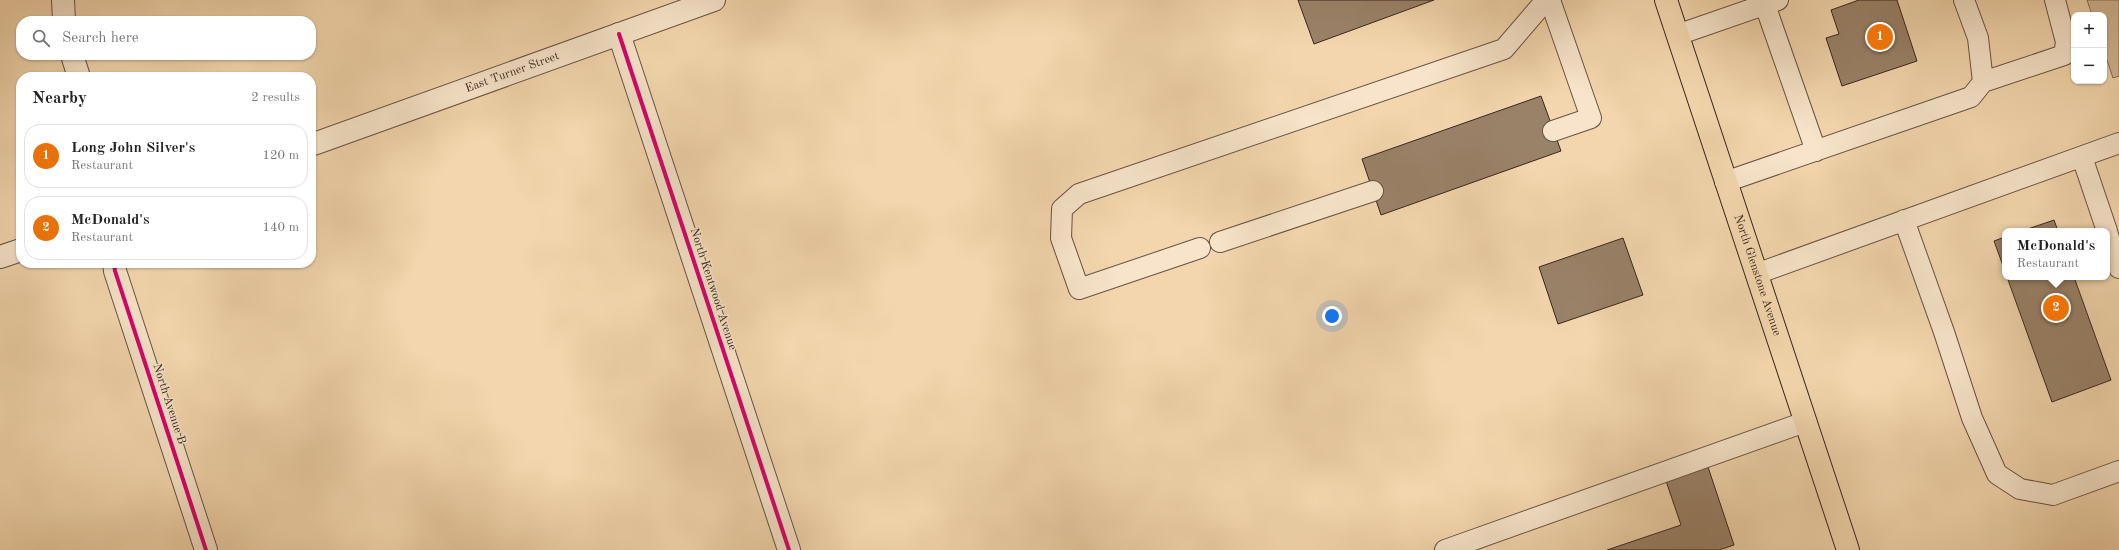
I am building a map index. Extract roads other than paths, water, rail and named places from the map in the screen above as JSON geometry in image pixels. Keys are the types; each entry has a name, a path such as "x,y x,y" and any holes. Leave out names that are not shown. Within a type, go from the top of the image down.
{"main road":[{"name":"North Glenstone Avenue","path":"1666,0 1848,550"}],"street":[{"path":"63,0 64,16"},
{"name":"East Turner Street","path":"316,143 714,0"},
{"name":"North Kentwood Avenue","path":"619,34 789,550"},
{"path":"74,60 77,72"},
{"path":"0,257 16,252"},
{"name":"North Avenue B","path":"115,268 206,550"}],"lane":[{"path":"1200,248 1079,289 1060,238 1062,209 1080,194 1504,49 1546,0"},
{"path":"1550,0 1591,118 1553,131"},
{"path":"1964,0 1978,38 1983,82"},
{"path":"1725,182 1971,97 1983,82 2064,55 2066,42 2055,0"},
{"path":"1677,35 1772,2 1816,151"},
{"path":"1756,274 2119,143"},
{"path":"2082,157 2106,228"},
{"path":"1220,242 1373,191"},
{"path":"1904,220 1944,332 1972,418 1998,474 2020,489 2053,494 2119,471"},
{"path":"2110,238 2117,256"},
{"path":"1445,550 1805,422"}],"place":[{"name":"Long John Silver's","path":"1880,37"},
{"name":"McDonald's","path":"2056,308"}]}
